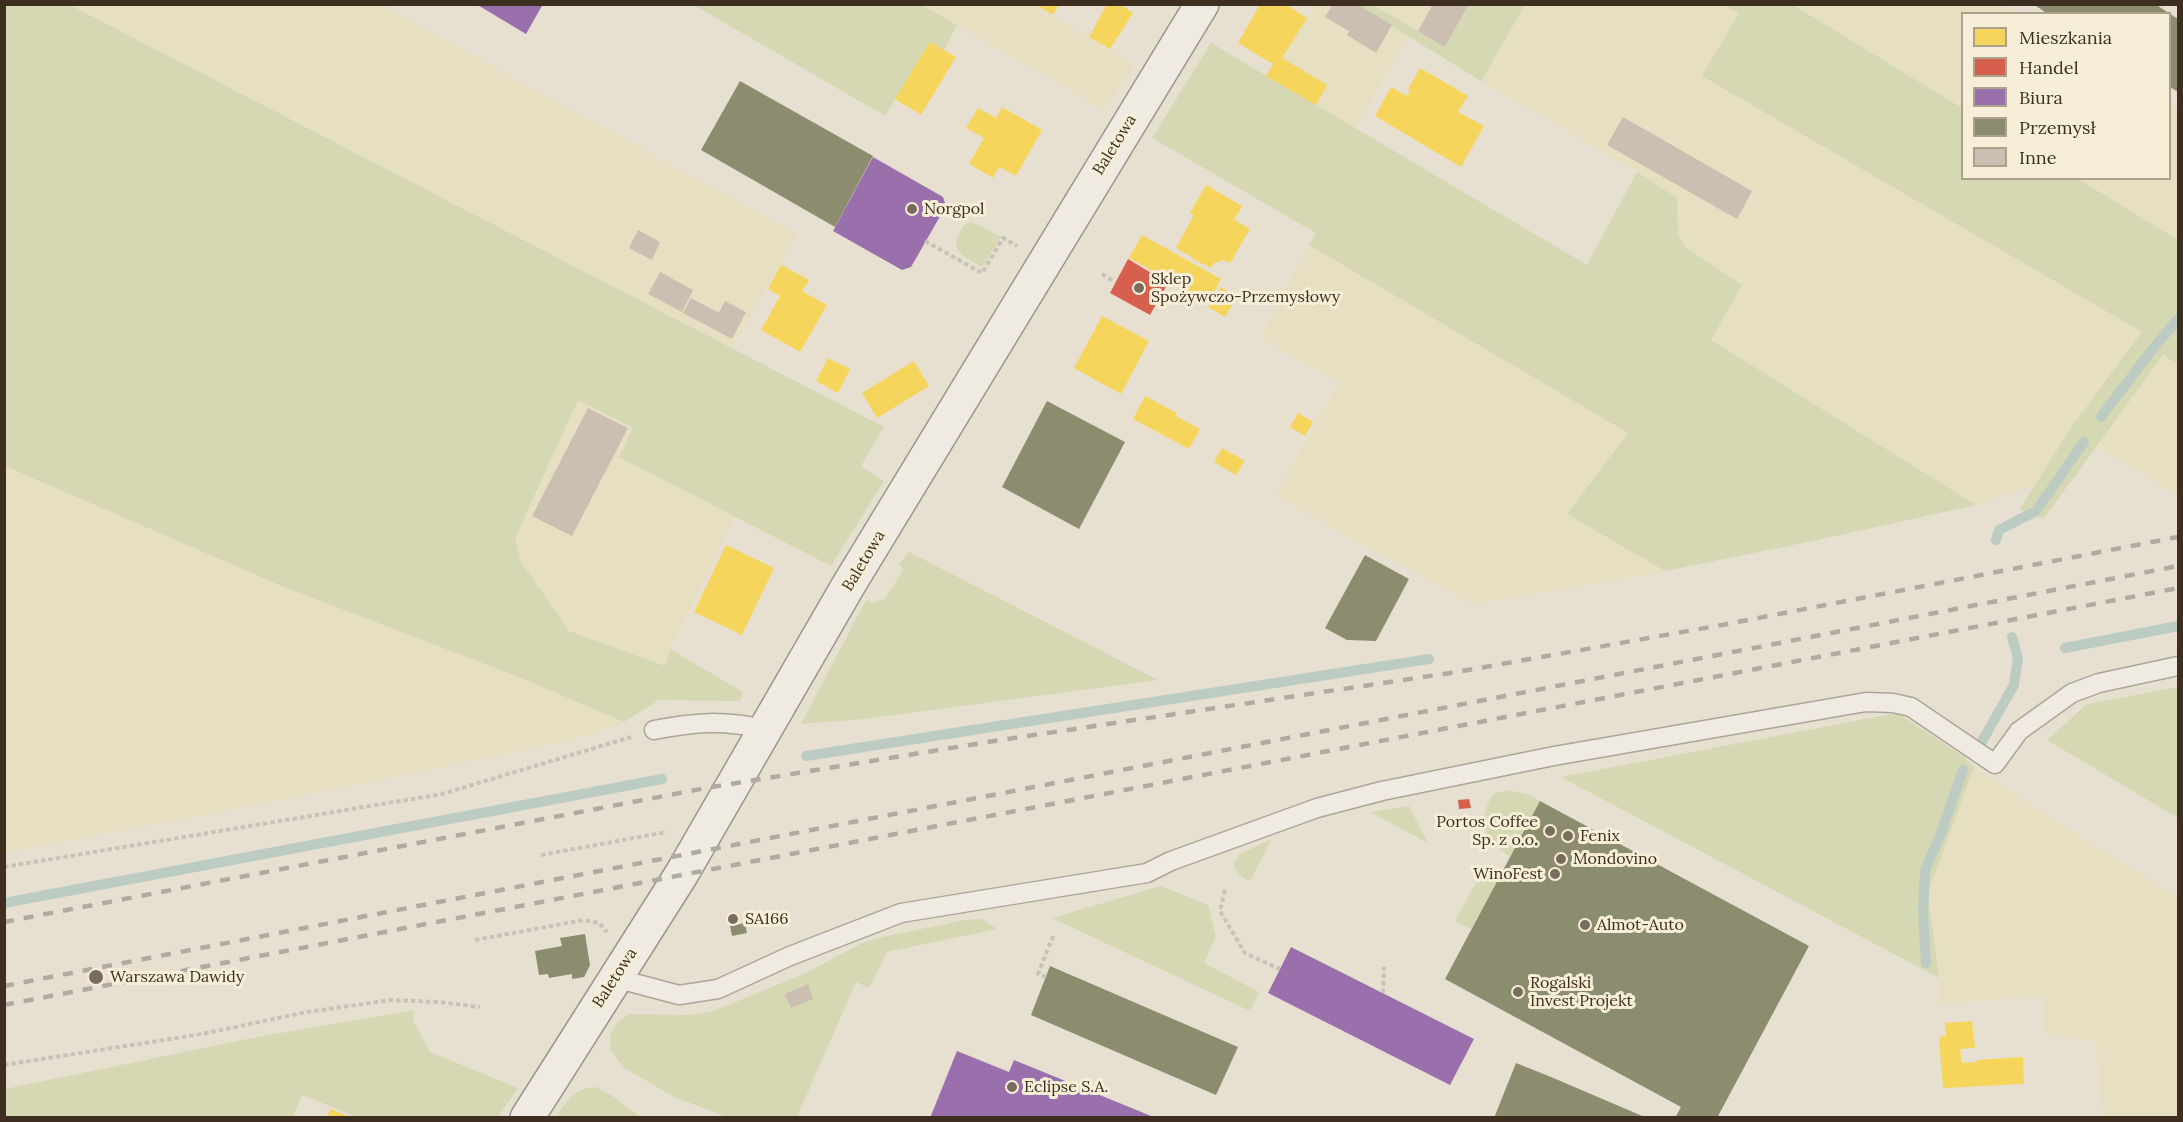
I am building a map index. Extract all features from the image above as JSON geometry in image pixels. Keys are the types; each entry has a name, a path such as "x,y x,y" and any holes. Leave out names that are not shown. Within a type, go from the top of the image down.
{"street":[{"name":"Baletowa","path":"527,1118 695,852 764,729 988,354 1202,4"}],"lane":[{"path":"615,978 679,995 718,989 790,956 901,913 1147,873 1171,861 1305,812 1382,791 1554,756 1866,702 1893,703 1911,707 1995,764 2019,731 2072,693 2099,682 2178,666"},
{"path":"654,730 711,722 764,729"}],"path":[{"path":"925,242 982,273 1003,238 1019,247"},
{"path":"1102,274 1115,282"},
{"path":"4,867 442,794 654,730"},
{"path":"541,855 670,831"},
{"path":"1225,890 1220,911 1245,953 1280,969"},
{"path":"476,940 584,920 599,923 615,940"},
{"path":"1046,977 1038,974 1054,934"},
{"path":"1383,993 1384,967"},
{"path":"4,1065 202,1034 307,1012 391,1000 439,1002 480,1008"}],"shaded area":[{"path":"2002,4 2016,12 1961,12 1961,107 1793,5"},
{"path":"70,5 382,5 797,234 732,348"},
{"path":"922,5 1035,5 1134,65 1104,110"},
{"path":"1315,5 1357,5 1408,35 1355,129 1266,76 1273,64 1277,66"},
{"path":"1373,5 1469,5 1445,47"},
{"path":"1525,5 1724,5 1739,13 1702,76 2142,332 2073,425 2035,485 1976,505 1710,340 1742,285 1685,247 1678,234 1677,198 1637,172 1481,81"},
{"path":"2171,104 2178,109 2178,240 2080,180 2171,180"},
{"path":"1309,245 1628,433 1568,514 1665,571 1473,605 1275,496 1339,383 1261,338"},
{"path":"2164,354 2178,364 2178,492 2174,493 2098,447 2126,404"},
{"path":"578,400 633,428 620,457 735,517 670,649 665,666 569,631 521,562 515,538"},
{"path":"5,466 284,587 519,677 624,722 570,741 5,853"},
{"path":"1974,767 2178,897 2178,1117 2103,1117 2096,1041 2045,1035 2043,996 1939,1004 1939,978 1929,902 1930,887"}],"green space":[{"path":"5,4 70,5 884,427 861,466 884,481 831,566 619,457 633,428 578,400 515,538 521,562 569,631 665,666 670,649 743,692 740,701 659,700 624,722 519,677 284,587 5,466"},
{"path":"694,5 922,5 957,25 944,50 930,42 885,116"},
{"path":"1357,5 1373,5 1445,47 1469,5 1525,5 1481,81"},
{"path":"1724,5 1793,5 1961,107 1961,180 2080,180 2178,240 2178,364 2163,355 2043,519 2019,510 2073,425 2142,332 1702,76 1739,13"},
{"path":"1211,43 1587,265 1637,172 1677,198 1678,234 1685,247 1742,285 1711,340 1976,505 1665,571 1567,514 1628,433 1309,245 1316,233 1152,138"},
{"path":"972,222 1001,237 982,267 962,254 956,245 965,224"},
{"path":"909,552 1158,680 864,719 801,724 866,600 873,603 885,599 903,570 899,564"},
{"path":"2178,687 2178,818 2047,740 2087,704"},
{"path":"1897,713 1963,756 1974,767 1930,887 1929,902 1939,978 1561,777"},
{"path":"1508,790 1529,795 1540,801 1510,857 1488,836 1484,822 1484,814 1493,794"},
{"path":"1409,806 1428,843 1370,812"},
{"path":"1272,839 1250,881 1239,874 1234,862 1238,855"},
{"path":"1484,868 1500,877 1471,929 1455,921"},
{"path":"1161,886 1208,905 1216,936 1204,963 1259,992 1250,1011 1052,918"},
{"path":"982,919 997,929 887,952 869,988 856,982 797,1117 727,1117 674,1097 623,1067 611,1050 610,1036 617,1023 629,1014 691,1015 711,1012 806,973 862,943 965,920"},
{"path":"414,1010 413,1020 430,1052 518,1088 498,1117 357,1117 302,1095 293,1117 5,1117 5,1089 252,1038"},
{"path":"595,1087 611,1095 640,1117 556,1117 576,1093"}],"building: Mieszkania":[{"path":"1035,4 1059,4 1053,15"},
{"path":"1107,4 1120,4 1133,13 1110,49 1089,37"},
{"path":"1260,4 1285,4 1307,18 1282,58 1327,85 1316,105 1266,76 1273,64 1238,43"},
{"path":"930,42 956,57 921,115 895,99"},
{"path":"1420,68 1468,96 1458,112 1484,126 1461,167 1375,116 1391,87 1407,96 1410,90 1408,89"},
{"path":"1002,107 1042,130 1016,176 999,167 993,178 969,164 984,138 966,128 978,108 996,118"},
{"path":"1206,185 1242,206 1234,220 1250,229 1229,263 1224,260 1214,263 1211,268 1176,248 1194,215 1190,213"},
{"path":"1142,235 1221,279 1209,302 1129,258"},
{"path":"781,265 809,280 802,291 827,305 800,352 761,330 780,296 768,289"},
{"path":"1221,287 1237,297 1225,317 1208,307"},
{"path":"1102,316 1149,341 1121,394 1074,368"},
{"path":"828,358 850,369 838,393 816,381"},
{"path":"914,361 929,386 877,418 862,393"},
{"path":"1145,396 1177,413 1176,416 1200,429 1189,449 1133,419"},
{"path":"1298,413 1313,422 1305,436 1290,427"},
{"path":"1222,448 1245,461 1236,475 1214,462"},
{"path":"726,545 774,568 742,635 694,612"},
{"path":"1972,1021 1975,1048 1960,1049 1962,1063 2023,1057 2024,1084 1943,1088 1939,1037 1946,1036 1945,1023"},
{"path":"330,1109 350,1117 350,1118 327,1118"}],"building: Handel":[{"name":"Sklep Spożywczo-Przemysłowy","path":"1128,259 1168,283 1150,315 1110,293"},
{"path":"1469,799 1471,808 1459,809 1458,800"}],"building: Biura":[{"path":"476,4 543,4 526,34"},
{"path":"873,157 943,197 946,206 911,267 902,270 833,231"},
{"path":"1291,947 1474,1039 1450,1085 1268,993"},
{"name":"Eclipse S.A.","path":"957,1051 1009,1072 1014,1060 1156,1118 930,1118"}],"building: Przemysł":[{"path":"2033,4 2155,4 2167,12 2045,12"},
{"path":"2171,14 2178,19 2178,92 2171,88"},
{"path":"740,81 873,156 835,227 701,150"},
{"path":"1047,401 1125,442 1079,529 1002,487"},
{"path":"1365,555 1409,579 1376,641 1347,640 1325,628"},
{"path":"1540,801 1809,946 1717,1118 1675,1118 1681,1107 1445,979"},
{"name":"SA166","path":"736,915 738,922 729,923 728,917"},
{"path":"745,923 747,933 732,936 730,926"},
{"path":"585,934 590,965 584,977 572,979 572,974 549,978 548,974 539,975 535,951 562,946 560,938"},
{"path":"1050,966 1238,1047 1216,1095 1031,1015"},
{"path":"1516,1063 1551,1077 1647,1118 1494,1118"}],"building: Inne":[{"path":"1333,4 1357,4 1392,25 1376,53 1347,35 1349,31 1325,17"},
{"path":"1433,4 1469,4 1445,47 1418,31"},
{"path":"1623,117 1752,191 1737,219 1607,145"},
{"path":"638,230 660,242 652,260 629,248"},
{"path":"660,272 693,290 682,312 648,294"},
{"path":"691,298 719,313 725,301 746,312 732,339 683,313"},
{"path":"588,408 628,428 572,536 532,516"},
{"path":"808,984 813,999 791,1008 785,994"}],"waterway":[{"path":"2101,417 2178,319"},
{"path":"1996,540 1999,530 2036,511 2084,442"},
{"path":"2065,648 2178,626"},
{"path":"1980,745 2014,685 2018,658 2012,637"},
{"path":"806,756 1429,659"},
{"path":"1926,963 1923,911 1925,870 1940,836 1963,770"},
{"path":"4,903 662,779"}],"railway":[{"path":"4,922 706,788 994,741 1457,672 1722,625 2178,537"},
{"path":"4,986 2178,566"},
{"path":"4,1005 2178,588"}],"place":[{"name":"Norgpol","path":"912,209"},
{"name":"Sklep Spożywczo-Przemysłowy","path":"1139,288"},
{"name":"Portos Coffee Sp. z o.o.","path":"1550,831"},
{"name":"Fenix","path":"1568,836"},
{"name":"Mondovino","path":"1561,859"},
{"name":"WinoFest","path":"1555,874"},
{"name":"SA166","path":"733,919"},
{"name":"Almot-Auto","path":"1585,925"},
{"name":"Warszawa Dawidy","path":"96,977"},
{"name":"Rogalski Invest Projekt","path":"1518,992"},
{"name":"Eclipse S.A.","path":"1012,1087"}]}
